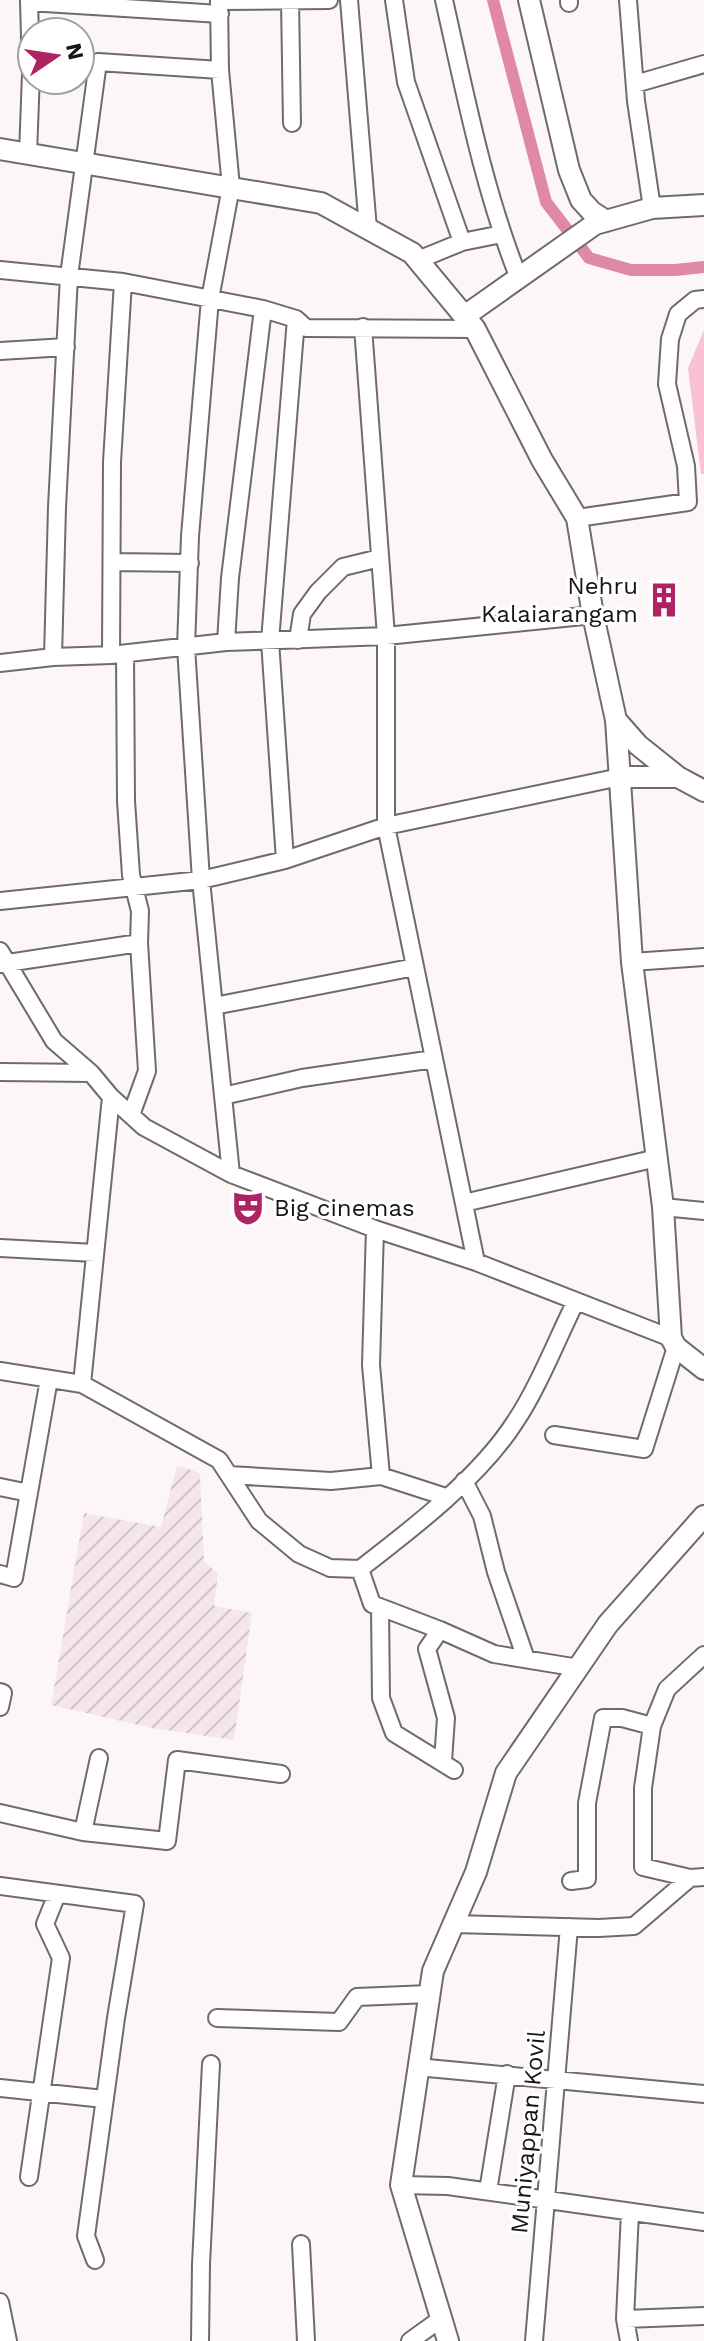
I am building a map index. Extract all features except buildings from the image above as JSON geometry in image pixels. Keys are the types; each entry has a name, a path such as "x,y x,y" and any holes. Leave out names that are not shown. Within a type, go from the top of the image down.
{"main road":[{"path":"529,0 569,170 581,200 600,222"},
{"path":"0,149 321,203 412,253 470,322 542,460 577,518 593,615 616,720 632,962 663,1207 689,1355"},
{"path":"470,322 518,276 600,222 652,208 704,205"},
{"path":"616,720 638,745 678,777 704,791"},
{"path":"620,777 678,777"},
{"path":"448,2341 401,2185 433,1971 476,1872 506,1773 608,1624 704,1516"}],"street":[{"path":"290,0 292,123"},
{"path":"29,1 219,5 329,0"},
{"path":"349,0 368,229"},
{"path":"394,0 406,82 462,242"},
{"path":"444,0 476,145 502,234 518,276"},
{"path":"628,0 635,84 652,208"},
{"path":"219,5 220,70 231,187 210,299 186,647 201,880 231,1174"},
{"path":"53,657 69,276 98,62 220,70"},
{"path":"635,84 704,64"},
{"path":"28,154 30,96"},
{"path":"418,260 462,242 502,234"},
{"path":"0,270 123,282 263,309 296,319 306,328 470,322"},
{"path":"123,282 112,462 112,562 126,801 134,887 140,911 147,1071 131,1115"},
{"path":"577,518 688,502 686,466 667,384 670,339 678,314 695,300 704,299"},
{"path":"226,642 230,578 263,309"},
{"path":"285,860 270,641 296,319"},
{"path":"363,327 386,636 386,826 476,1262"},
{"path":"0,351 66,347"},
{"path":"298,640 302,614 334,575 343,567 380,558"},
{"path":"112,562 190,563"},
{"path":"0,663 226,642 386,636 593,615"},
{"path":"0,901 201,880 285,860 386,826 620,777"},
{"path":"139,943 3,959 54,1041 91,1073 111,1097 144,1127 231,1174 576,1301 689,1355 644,1449 554,1435"},
{"path":"632,962 704,957"},
{"path":"214,1006 415,967"},
{"path":"223,1096 302,1078 434,1059"},
{"path":"0,1072 91,1073"},
{"path":"82,1384 111,1097"},
{"path":"464,1203 657,1158"},
{"path":"663,1207 704,1211"},
{"path":"375,1229 371,1365 381,1476"},
{"path":"0,1248 95,1253"},
{"path":"0,1371 82,1384 219,1460 259,1521 299,1554 330,1568 360,1569 417,1525 476,1472 516,1422 576,1301"},
{"path":"12,1582 49,1379"},
{"path":"229,1475 331,1481 381,1476 446,1497"},
{"path":"464,1481 482,1516 496,1572 526,1659"},
{"path":"0,1487 29,1493"},
{"path":"360,1569 372,1604 494,1654 579,1668"},
{"path":"380,1607 381,1698 394,1733 448,1766 446,1718 427,1649 440,1630"},
{"path":"697,1877 643,1867 643,1788 652,1726 667,1689 704,1655"},
{"path":"0,1692 3,1693 0,1707"},
{"path":"571,1881 587,1879 587,1803 603,1718 622,1718 652,1726"},
{"path":"83,1832 99,1758"},
{"path":"0,1813 83,1832 167,1841 177,1760 281,1774"},
{"path":"453,1924 634,1926 697,1877"},
{"path":"0,1886 135,1904 86,2236 95,2260"},
{"path":"29,2177 61,1958 45,1924 57,1894"},
{"name":"Muniyappan Kovil","path":"534,2341 569,1927"},
{"path":"217,2018 339,2022 357,1997 429,1994"},
{"path":"200,2341 211,2064"},
{"path":"417,2067 704,2094"},
{"path":"488,2191 507,2074"},
{"path":"0,2088 104,2099"},
{"path":"401,2185 448,2186 704,2222"},
{"path":"629,2341 625,2319 630,2212"},
{"path":"301,2244 306,2341"},
{"path":"0,2302 8,2341"},
{"path":"625,2319 704,2316"},
{"path":"410,2341 442,2318"}],"shaded area":[{"path":"704,330 704,474 701,474 688,368"},
{"path":"177,1465 200,1473 204,1561 218,1574 214,1606 252,1613 234,1740 152,1728 51,1705 84,1513 161,1527"}],"waterway":[{"path":"493,0 546,202 589,258 631,270 704,267"}],"place":[{"name":"Nehru Kalaiarangam","path":"664,600"},
{"name":"Big cinemas","path":"248,1208"}]}
